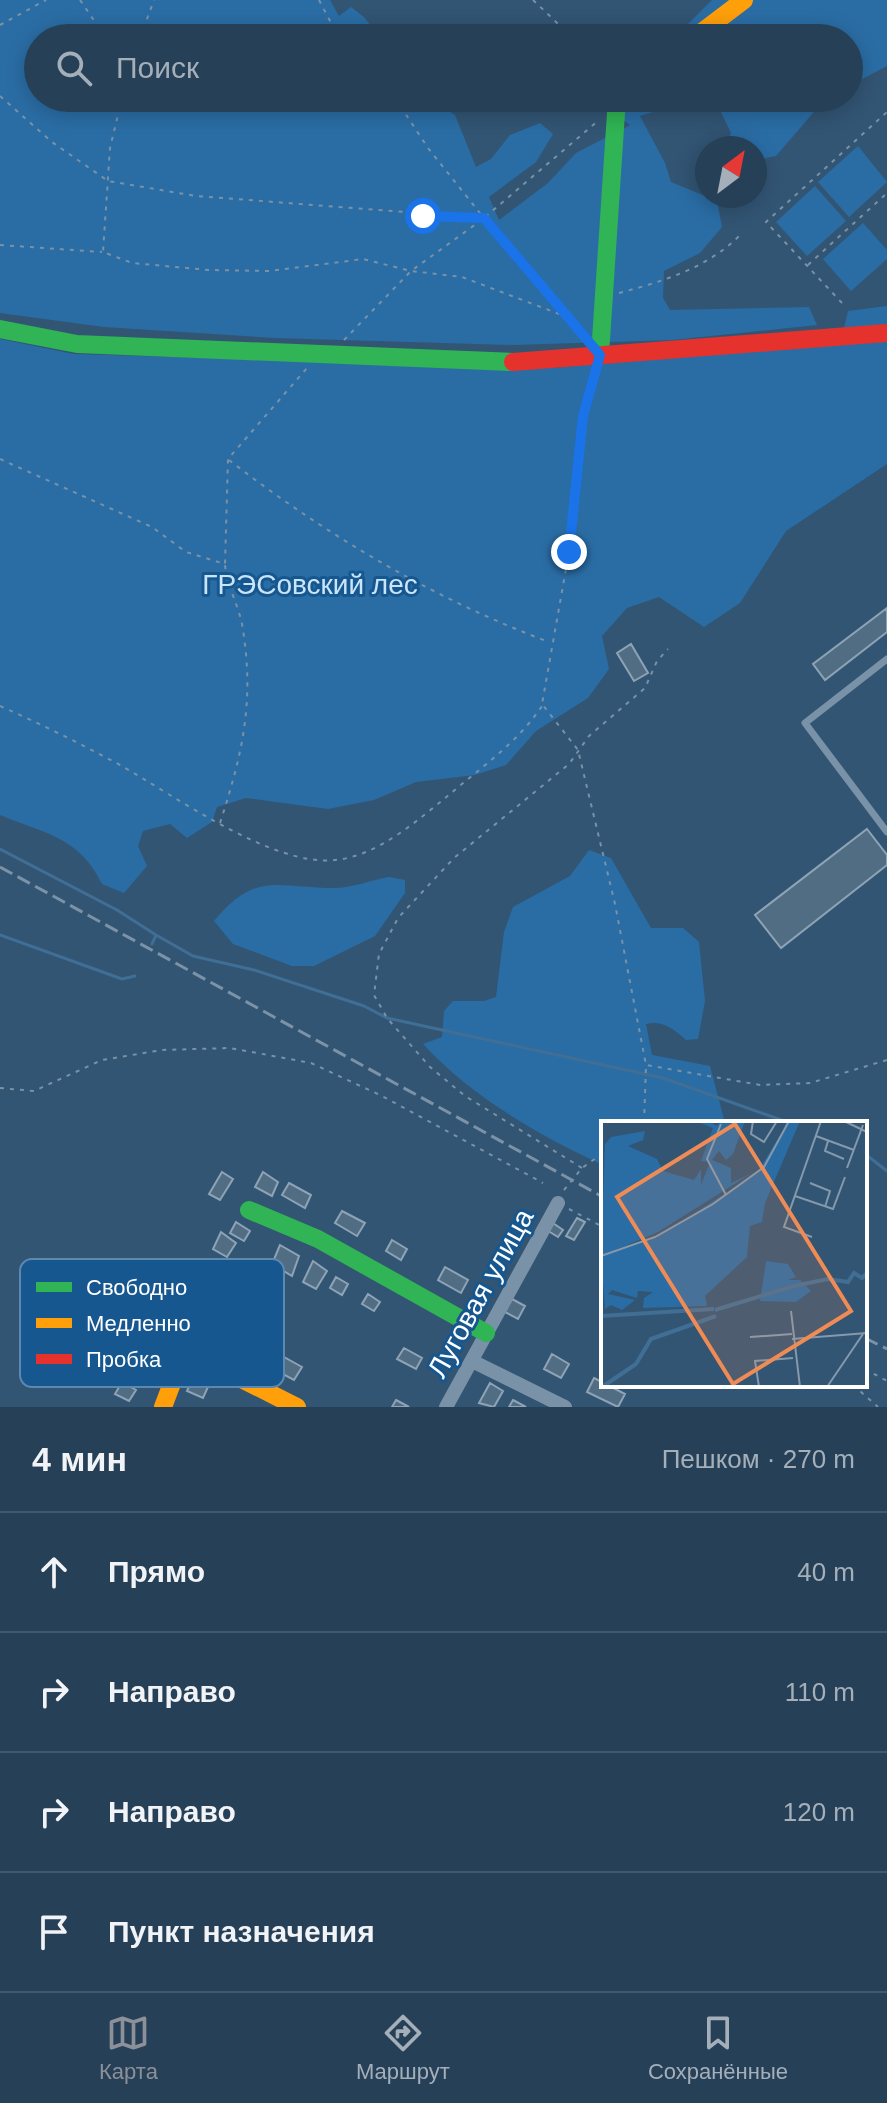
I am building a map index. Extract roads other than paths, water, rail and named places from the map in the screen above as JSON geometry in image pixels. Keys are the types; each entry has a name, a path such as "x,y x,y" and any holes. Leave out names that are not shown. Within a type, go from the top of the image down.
{"main road":[{"path":"712,24 744,0"},
{"path":"600,355 616,112"},
{"path":"0,329 77,344 500,363 887,333"},
{"path":"249,1210 318,1239 486,1333"},
{"path":"163,1407 170,1387"},
{"path":"257,1387 297,1407"}],"street":[{"name":"Луговая улица","path":"446,1407 558,1203"},
{"path":"472,1361 565,1407"}],"lane":[{"path":"887,659 805,723 887,832"}],"waterway":[{"path":"0,849 117,910 156,935"},
{"path":"0,935 122,979 135,976"},
{"path":"152,944 156,935 193,956 254,970 364,1006 387,1018 663,1078 784,1121"},
{"path":"867,1156 887,1171"}],"railway":[{"path":"0,867 601,1196"},
{"path":"867,1339 887,1349"}],"park label":[{"name":"ГРЭСовский лес","path":"310,584"}]}
